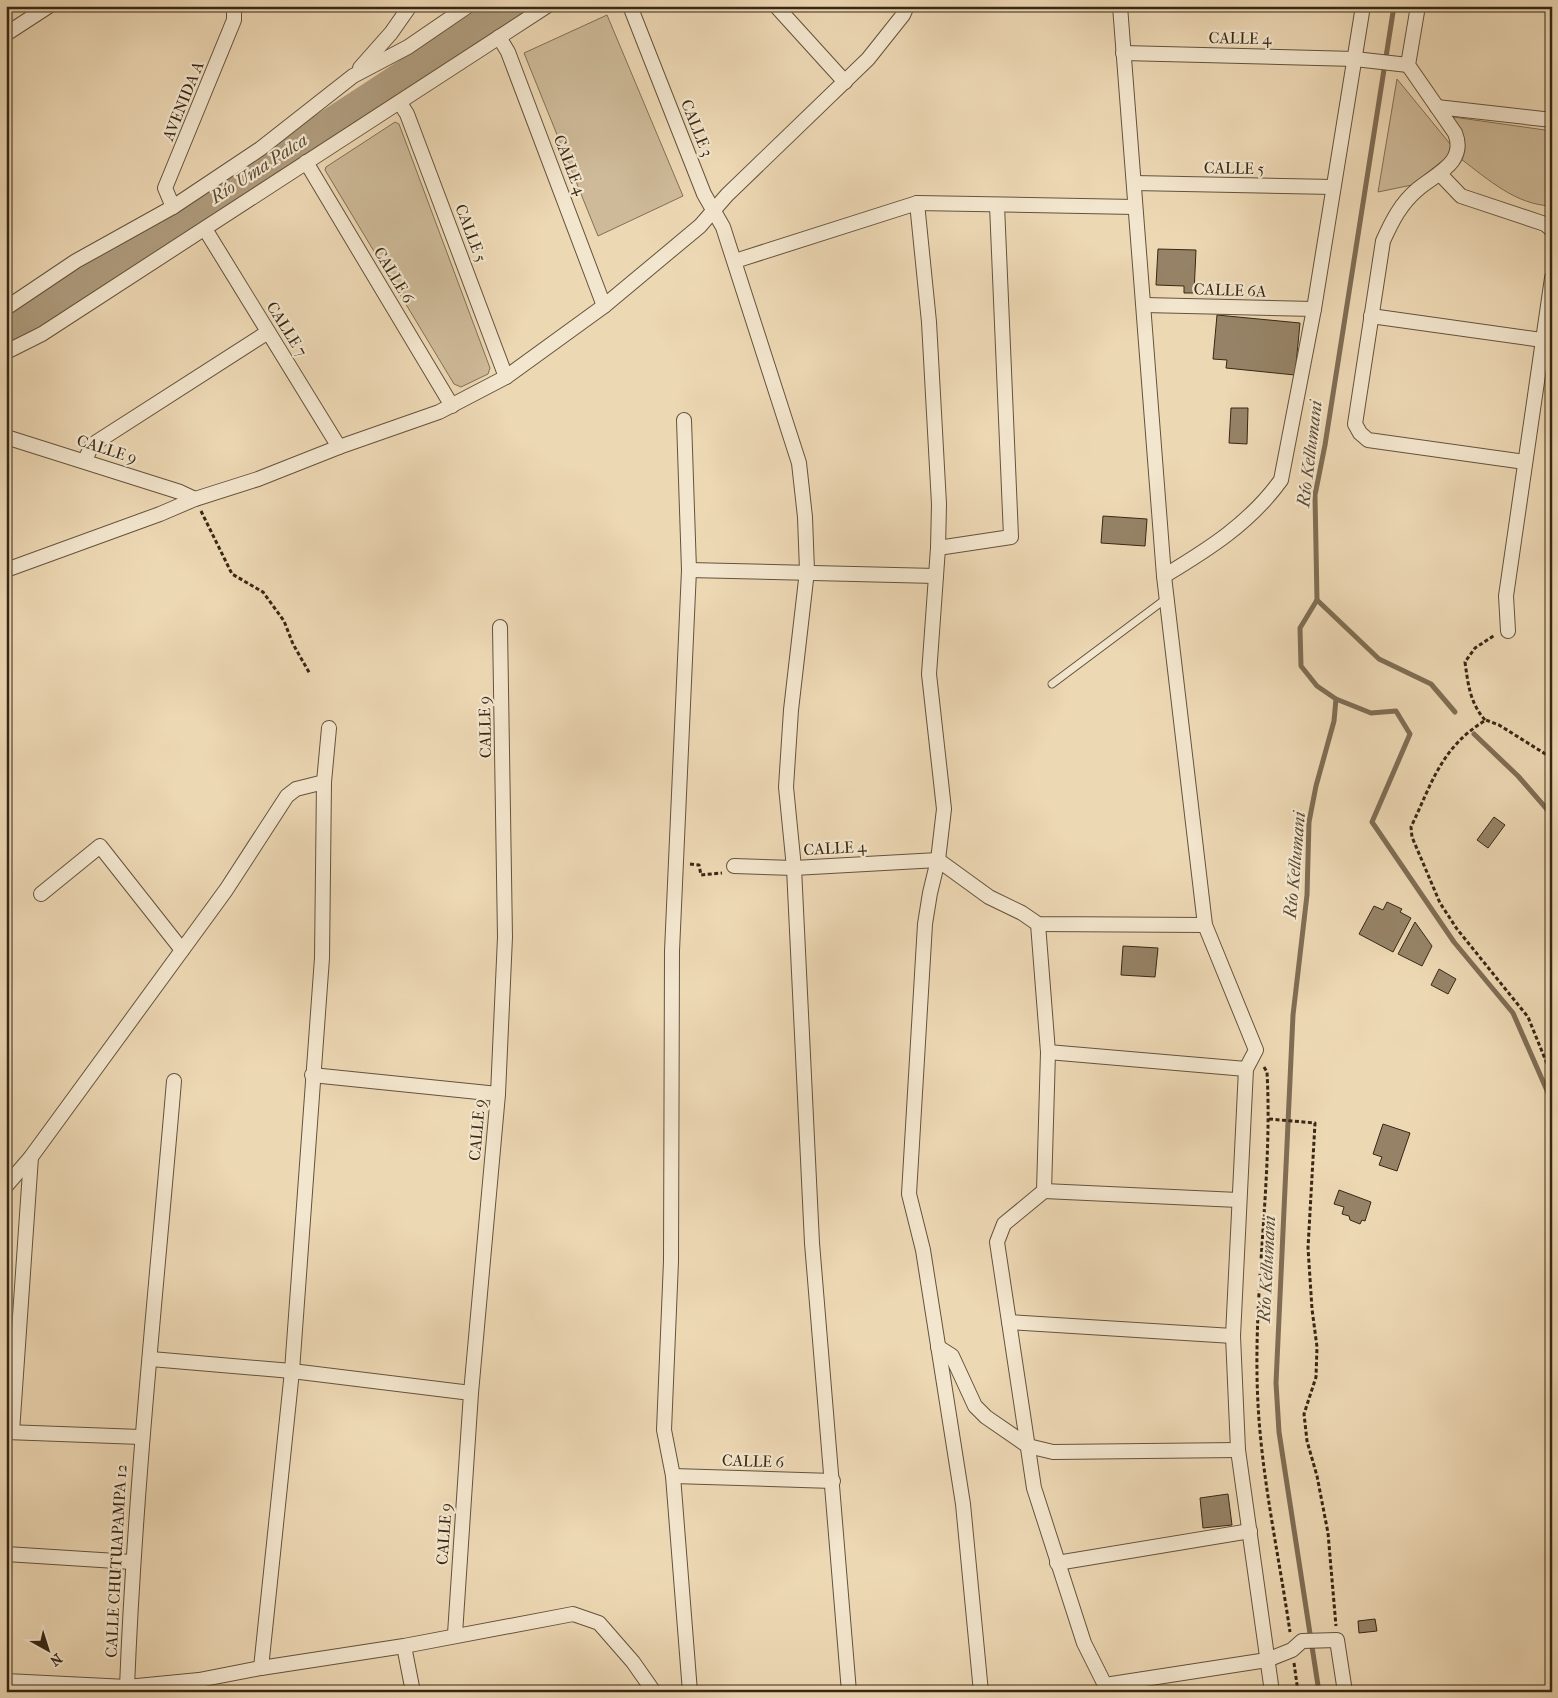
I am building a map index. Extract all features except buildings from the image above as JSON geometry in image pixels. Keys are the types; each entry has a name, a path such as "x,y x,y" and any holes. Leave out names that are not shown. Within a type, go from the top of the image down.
{"street":[{"path":"6,34 49,6"},
{"name":"AVENIDA A","path":"173,207 165,188 234,20 234,6"},
{"path":"353,76 391,33 410,6"},
{"path":"6,308 76,261 173,207 260,149 353,76 408,47 468,6"},
{"path":"6,352 42,334 547,6"},
{"name":"CALLE 3","path":"630,6 704,194 723,227 799,463 807,571 791,710 786,787 794,868 812,1243 849,1692"},
{"path":"776,6 845,82"},
{"path":"8,567 151,518 195,499 258,479 452,406 506,377 604,306 700,226 713,210 868,59 903,15 907,6"},
{"path":"1120,6 1166,598 1205,925 1256,1050 1246,1069 1238,1200 1234,1336 1238,1450 1272,1692"},
{"path":"1164,576 1210,549 1243,524 1267,500 1281,480 1314,308 1363,6"},
{"path":"1418,6 1403,64 1437,107 1459,142 1454,159 1440,174 1418,189 1394,215 1383,240 1355,424 1360,433 1368,440 1525,462"},
{"name":"CALLE 4","path":"500,38 508,52 604,306"},
{"name":"CALLE 4","path":"1123,53 1355,59 1403,64"},
{"name":"CALLE 5","path":"400,103 411,123 506,377"},
{"path":"1437,107 1552,120"},
{"name":"CALLE 6","path":"306,162 452,406"},
{"path":"1440,174 1461,196 1545,224 1552,230"},
{"name":"CALLE 5","path":"1134,183 1333,188"},
{"path":"735,261 917,203 1135,207"},
{"path":"917,203 929,322 939,504 938,548 929,674 944,809 938,860 930,892 926,924 909,1194 923,1250 963,1504 981,1692"},
{"path":"938,548 1011,537 996,205"},
{"name":"CALLE 7","path":"205,229 339,447"},
{"path":"1508,632 1506,596 1552,278"},
{"name":"CALLE 6A","path":"1144,304 1314,308"},
{"path":"1372,316 1542,340"},
{"path":"85,460 92,445 268,332"},
{"path":"684,420 689,570 672,951 671,1261 664,1430 673,1476 690,1692"},
{"name":"CALLE 9","path":"6,436 85,460 180,492 195,499"},
{"path":"689,570 807,571 936,576"},
{"name":"CALLE 9","path":"455,1634 471,1393 498,1094 504,937 500,627"},
{"path":"261,1668 292,1371 322,958 324,782 329,728"},
{"path":"6,1186 31,1157 226,890 287,796 296,789 324,782"},
{"path":"41,894 100,846 182,950"},
{"path":"938,860 989,897 1022,913 1038,924 1205,925"},
{"name":"CALLE 4","path":"734,866 794,868 938,860"},
{"path":"1038,924 1048,1052 1044,1191"},
{"path":"1048,1052 1246,1069"},
{"path":"312,1075 498,1094"},
{"name":"CALLE CHUTUAPAMPA 12","path":"128,1687 132,1562 141,1437 151,1359 174,1081"},
{"path":"31,1157 9,1432 141,1437"},
{"path":"1238,1200 1044,1191 1004,1224 997,1242 1034,1488 1084,1643 1105,1688 1267,1660 1297,1646 1320,1639 1337,1640 1345,1692"},
{"path":"1009,1322 1234,1336"},
{"path":"938,1347 952,1356 975,1406 986,1417 1028,1446 1052,1452 1238,1450"},
{"path":"151,1359 292,1371 471,1393"},
{"name":"CALLE 6","path":"673,1476 833,1481"},
{"path":"1058,1563 1250,1531"},
{"path":"6,1554 132,1562"},
{"path":"6,1681 128,1687 199,1680 261,1668 404,1646 455,1634 573,1614 599,1623 633,1662 654,1692"},
{"path":"404,1646 413,1692"}],"lane":[{"path":"1052,684 1166,598"}],"path":[{"path":"195,499 232,574 263,592 284,621 293,644 310,674"},
{"path":"1508,632 1489,637 1475,648 1465,662 1468,687 1475,705 1486,720 1499,725 1547,755 1552,756"},
{"path":"1486,720 1463,734 1448,751 1411,827 1412,837 1440,903 1528,1017 1552,1076"},
{"path":"676,862 699,865 701,875 727,873 726,864 734,866"},
{"path":"1256,1050 1266,1072 1269,1119 1258,1336 1258,1404 1297,1646 1298,1692"},
{"path":"1269,1119 1315,1123 1308,1248 1312,1310 1317,1347 1316,1377 1304,1414 1306,1441 1317,1476 1328,1533 1337,1640"}],"shaded area":[{"path":"607,15 683,196 598,236 524,53"},
{"path":"1397,79 1451,145 1448,156 1412,185 1378,192"},
{"path":"1453,117 1552,131 1552,206 1539,205 1515,196 1493,183 1461,159 1464,140"},
{"path":"395,122 399,124 490,368 488,374 461,387 454,384 325,170 326,167"}],"waterway":[{"name":"Río Uma Palca","path":"6,329 107,269 510,6"},
{"name":"Río Kellumani","path":"1319,1692 1279,1432 1276,1383 1293,1015 1307,895 1309,822 1316,786 1334,721 1336,699 1317,686 1301,666 1300,628 1317,600 1315,495 1325,445 1394,6"},
{"path":"1317,600 1379,659 1431,684 1455,712"},
{"path":"1336,699 1371,713 1396,711 1410,734 1372,822 1454,942 1513,1013 1552,1102"},
{"path":"1474,734 1518,776 1552,815"}]}
